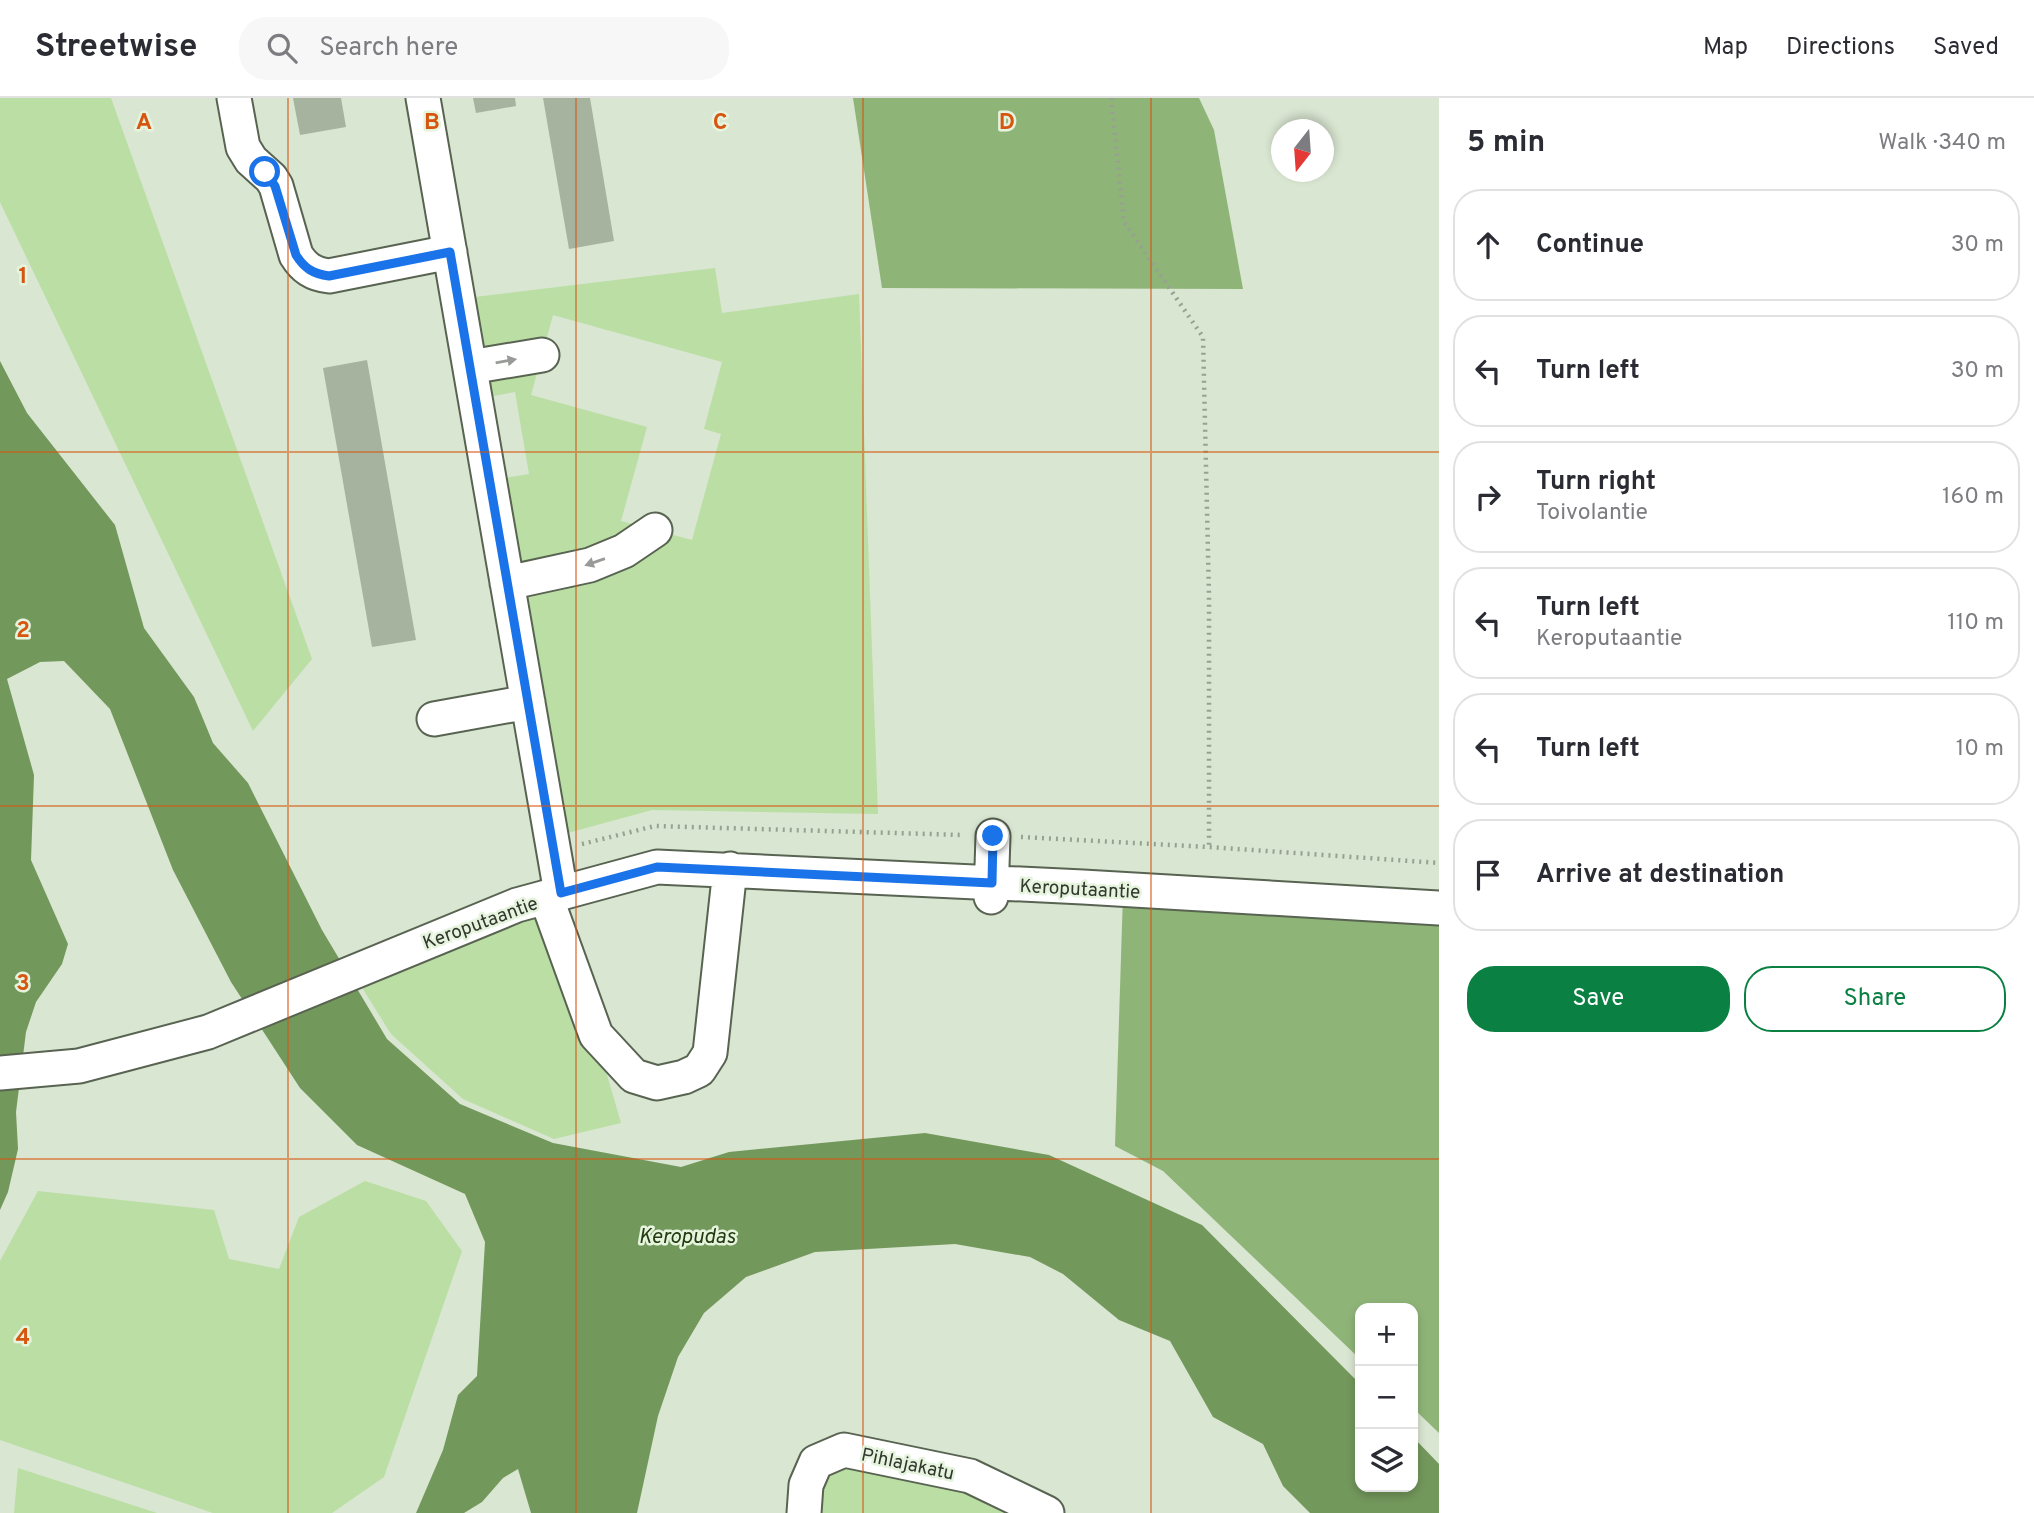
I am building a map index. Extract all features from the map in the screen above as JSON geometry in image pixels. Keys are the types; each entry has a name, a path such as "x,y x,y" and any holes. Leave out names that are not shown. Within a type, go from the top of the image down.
{"street":[{"path":"234,98 243,147 251,160 271,178 296,255 311,271 329,276 450,252"},
{"path":"423,98 528,702 554,895 596,1035 634,1076 657,1083 684,1077 699,1070 709,1053 730,869"},
{"path":"470,367 542,355"},
{"path":"507,583 590,565 624,551 655,530"},
{"path":"434,719 528,702"},
{"path":"992,890 993,836"},
{"name":"Keroputaantie","path":"0,1073 79,1066 208,1032 517,905 657,867 730,869 992,890 1439,908"},
{"name":"Pihlajakatu","path":"804,1513 806,1485 816,1462 844,1450 970,1476 1047,1513"}],"path":[{"path":"1111,98 1124,222 1203,337 1209,596 1209,847"}],"shaded area":[{"path":"0,98 111,98 312,659 253,731 0,202"},
{"path":"853,98 1199,98 1214,130 1243,289 882,288"},
{"path":"715,268 722,313 859,294 878,814 652,810 564,834 498,479 529,474 515,392 482,398 466,298","holes":["553,315 722,362 704,429 721,434 692,540 621,521 647,427 531,395"]},
{"path":"1123,894 1439,918 1439,1433 1418,1413 1418,1303 1355,1303 1355,1354 1163,1171 1115,1146"},
{"path":"558,906 621,1123 554,1139 463,1099 391,1034 356,978"},
{"path":"365,1181 426,1201 462,1251 384,1477 332,1513 213,1513 0,1440 0,1261 38,1191 214,1210 229,1259 279,1269 299,1217"},
{"path":"847,1461 966,1487 1020,1513 811,1513 825,1470"},
{"path":"18,1468 157,1513 14,1513"}],"water":[{"name":"Keropudas","path":"0,361 27,413 115,525 144,628 194,697 213,743 248,783 322,930 387,1039 460,1104 553,1143 681,1167 729,1152 925,1133 1049,1155 1202,1225 1355,1379 1355,1492 1418,1492 1418,1442 1439,1464 1439,1513 1310,1513 1283,1486 1263,1444 1213,1417 1170,1341 1119,1320 1063,1274 1030,1257 955,1244 815,1252 746,1277 704,1313 678,1357 658,1416 637,1513 531,1513 518,1469 503,1478 482,1502 464,1513 416,1513 443,1450 458,1395 477,1376 485,1242 465,1194 357,1145 300,1088 231,982 173,870 110,709 64,661 40,662 7,679 34,775 31,860 68,944 62,964 36,1002 26,1032 16,1112 18,1149 8,1192 0,1210"}],"building":[{"path":"293,98 341,98 346,127 300,135"},
{"path":"473,98 515,98 516,106 476,113"},
{"path":"543,98 590,98 614,241 569,249"},
{"path":"367,360 416,640 372,647 323,368"}],"route":[{"path":"265,172 275,186 296,255 302,264 319,275 329,276 450,252 561,893 657,867 992,883 993,836"}]}
